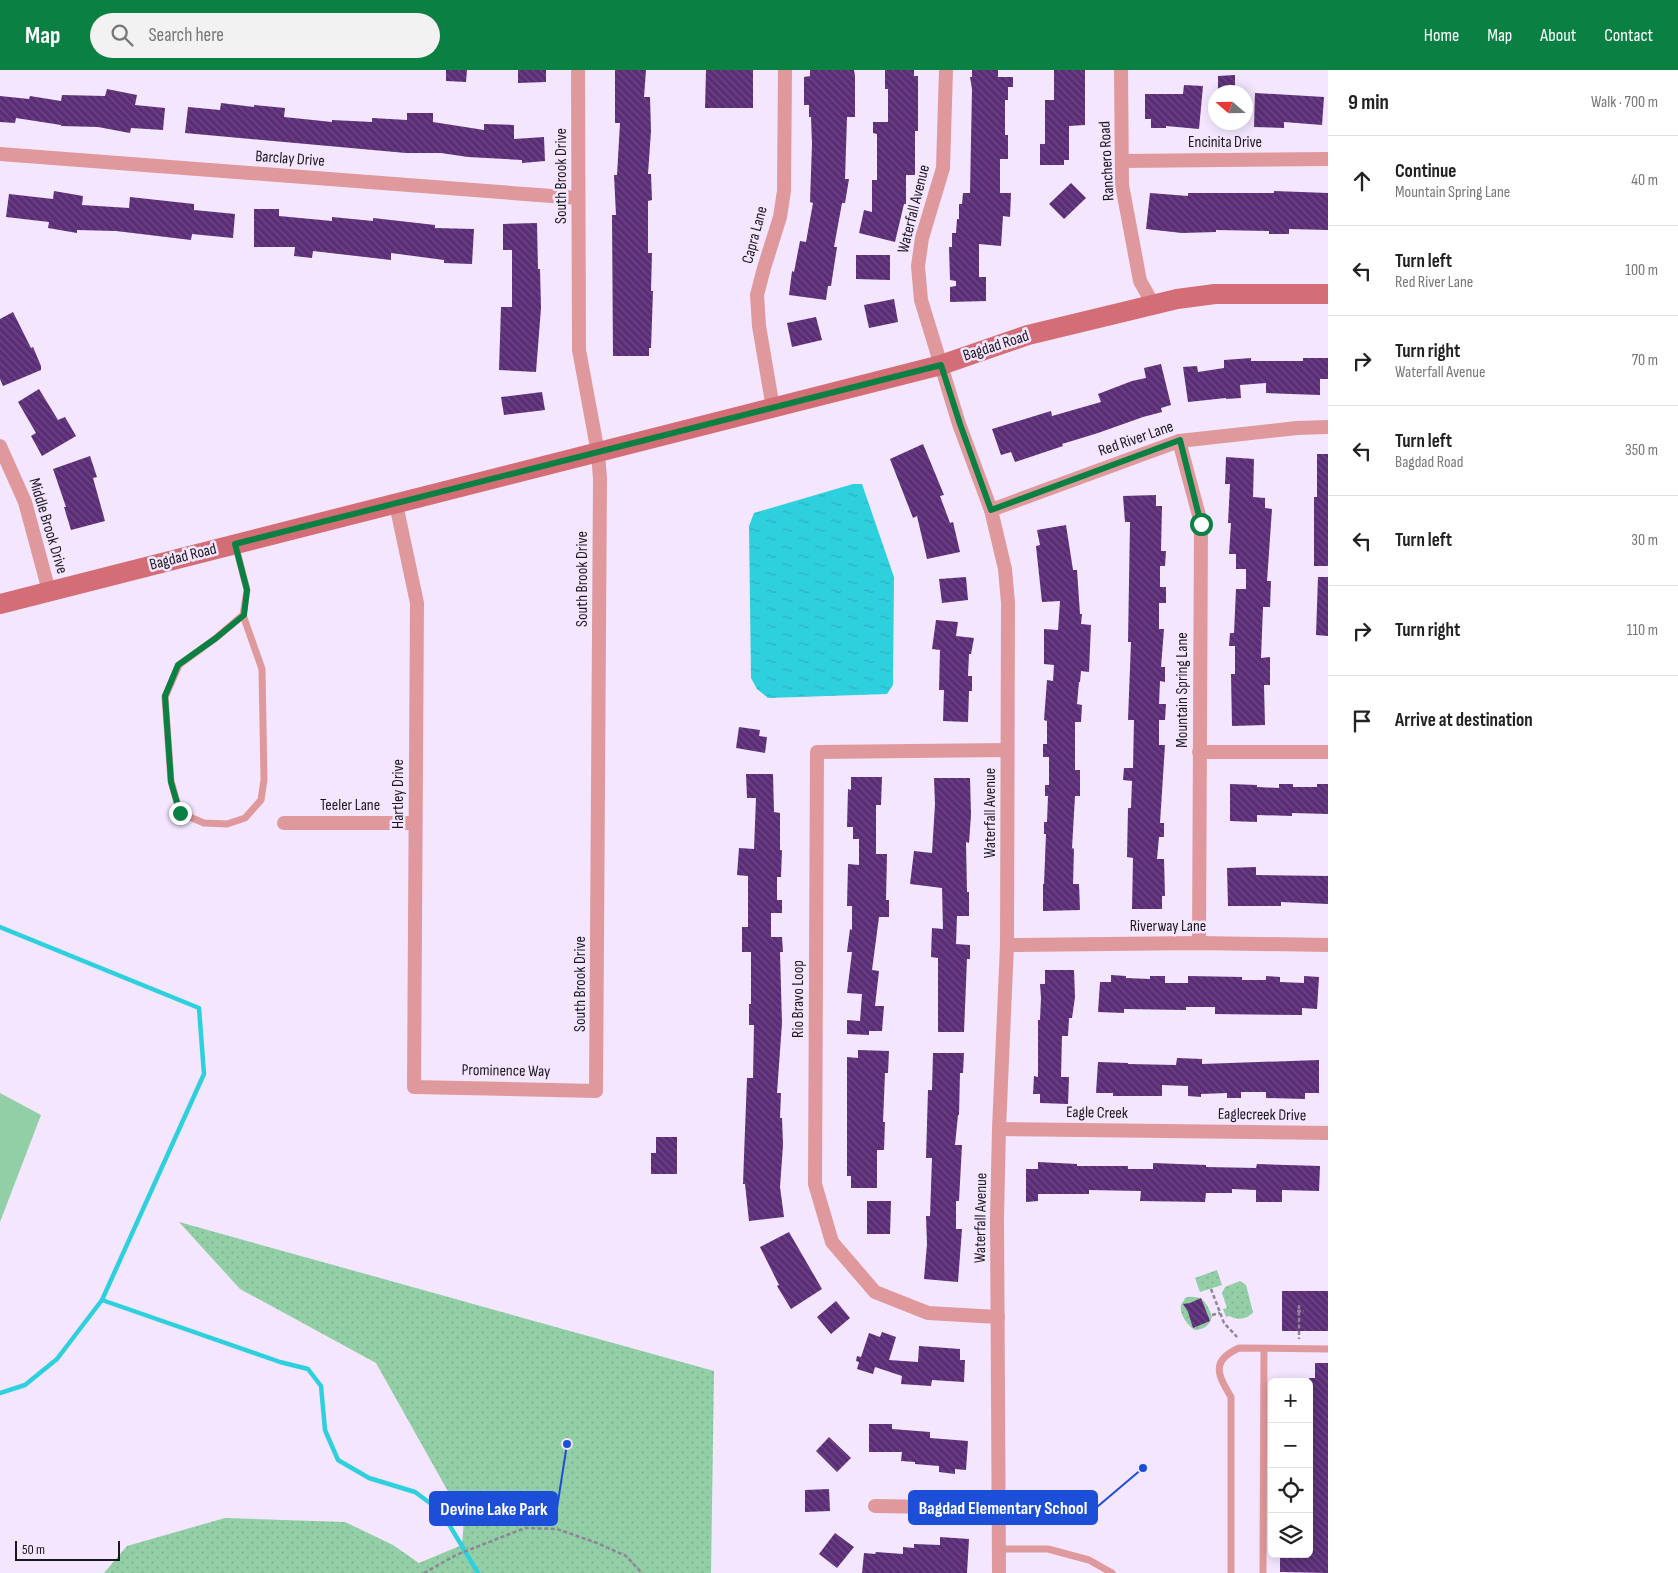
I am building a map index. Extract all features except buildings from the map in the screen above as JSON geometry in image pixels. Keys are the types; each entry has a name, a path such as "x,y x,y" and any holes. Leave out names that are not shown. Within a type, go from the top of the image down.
{"street":[{"name":"South Brook Drive","path":"578,70 579,350 598,453 600,479 596,1091"},
{"name":"Capra Lane","path":"773,408 759,326 757,295 780,216 784,191 785,70"},
{"name":"Waterfall Avenue","path":"946,70 944,168 922,238 918,266 921,300 960,424 991,510 1005,569 1008,603 1008,944 999,1129 998,1573"},
{"name":"Ranchero Road","path":"1121,70 1122,185 1140,281 1154,306"},
{"name":"Barclay Drive","path":"0,154 578,198"},
{"name":"Encinita Drive","path":"1123,161 1328,159"},
{"name":"Bagdad Road","path":"0,604 941,365 1028,335 1177,299 1215,294 1328,294"},
{"name":"Red River Lane","path":"991,510 1180,440 1297,428 1328,427"},
{"name":"Mountain Spring Lane","path":"1180,440 1201,524 1199,943"},
{"name":"Middle Brook Drive","path":"0,446 25,502 49,591"},
{"name":"Hartley Drive","path":"396,504 417,603 414,1087"},
{"name":"Rio Bravo Loop","path":"998,1317 928,1313 874,1292 832,1242 816,1184 817,752 1007,750"},
{"path":"1199,752 1328,752"},
{"name":"Teeler Lane","path":"284,822 415,823"},
{"name":"Riverway Lane","path":"1008,944 1199,943 1328,945"},
{"name":"Prominence Way","path":"414,1087 596,1091"},
{"name":"Eagle Creek","path":"999,1129 1195,1132"},
{"name":"Eaglecreek Drive","path":"1195,1132 1328,1133"},
{"path":"876,1506 999,1508"}],"lane":[{"path":"235,544 247,590 244,615 262,669 264,780 261,800 245,818 227,824 204,823 180,813 171,782 165,696 178,665 244,615"},
{"path":"1231,1573 1231,1397 1219,1376 1220,1364 1228,1353 1239,1348 1328,1349"},
{"path":"1263,1573 1264,1349"},
{"path":"999,1549 1048,1549 1089,1560 1112,1573"}],"path":[{"path":"1211,1289 1220,1314 1231,1332 1242,1339"},
{"path":"1291,1339 1300,1339 1299,1305"},
{"path":"1298,1311 1304,1310"},
{"path":"1212,1315 1225,1315"},
{"path":"424,1573 456,1555 525,1528 557,1529 597,1543 626,1556 642,1573"}],"green space":[{"path":"0,1093 41,1115 0,1222"},
{"path":"179,1222 714,1371 711,1573 104,1573 127,1546 225,1518 345,1522 393,1545 419,1563 462,1545 464,1520 376,1363 240,1289"},
{"path":"1217,1270 1222,1285 1200,1292 1195,1278"},
{"path":"1240,1281 1246,1285 1253,1312 1248,1317 1226,1317 1223,1309 1227,1308 1222,1293 1225,1287"},
{"path":"1198,1297 1209,1308 1212,1317 1204,1328 1195,1330 1187,1323 1183,1316 1181,1305 1185,1298"}],"water":[{"path":"853,484 862,484 894,577 893,685 887,694 768,698 757,689 751,678 749,526 754,513"}],"waterway":[{"path":"0,927 199,1008 204,1074 102,1300 57,1359 25,1385 0,1393"},
{"path":"102,1300 280,1362 308,1369 321,1386 325,1430 338,1460 369,1478 415,1492 441,1511 478,1573"}],"place":[{"name":"Devine Lake Park","path":"567,1444"},
{"name":"Bagdad Elementary School","path":"1143,1468"}],"route":[{"path":"180,813 171,782 165,696 178,665 244,615 247,590 235,544 941,365 991,510 1180,440 1201,524"}]}
